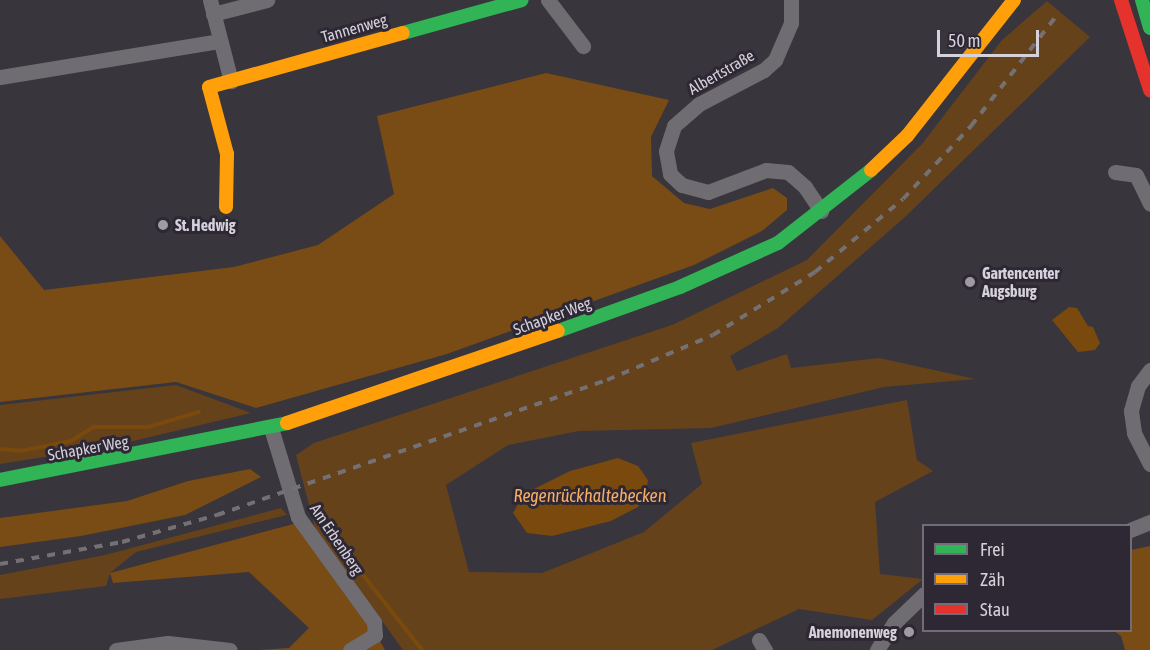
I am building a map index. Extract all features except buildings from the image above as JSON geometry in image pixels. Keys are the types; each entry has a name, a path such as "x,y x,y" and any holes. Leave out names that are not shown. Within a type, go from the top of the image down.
{"street":[{"path":"231,81 212,7 267,0"},
{"name":"Tannenweg","path":"226,207 227,154 209,87 483,5 522,0"},
{"path":"548,0 584,46"},
{"name":"Albertstraße","path":"791,0 791,23 775,60 764,70 699,104 674,126 666,151 670,174 682,185 708,192 766,170 788,172 805,187 820,212"},
{"path":"996,18 1008,0"},
{"name":"Schapker Weg","path":"0,480 271,428 443,372 680,287 778,243 820,212 908,136 996,18 1014,0"},
{"path":"1121,0 1150,90"},
{"path":"1142,0 1150,28"},
{"path":"0,77 220,41"},
{"path":"1114,172 1136,175 1150,204"},
{"path":"1150,370 1138,386 1131,411 1134,433 1150,464"},
{"name":"Am Erbenberg","path":"271,428 298,517 374,622 375,635 350,650"},
{"path":"1132,530 1150,522"},
{"path":"877,650 894,623 922,596"},
{"path":"116,650 168,643 230,650"}],"shaded area":[{"path":"1047,1 1090,37 905,217 778,328 730,356 737,371 787,354 791,368 879,358 975,379 884,387 711,428 579,431 508,445 446,485 469,572 542,573 644,532 702,484 691,443 907,400 917,460 933,471 875,502 880,574 922,580 872,620 799,609 712,650 403,650 315,528 296,455 314,443 672,325 807,260 922,144 1002,40"},
{"path":"546,73 669,100 651,137 652,176 684,203 710,209 773,188 787,198 787,210 762,231 694,265 447,354 256,408 176,382 0,402 0,236 44,290 234,267 318,245 394,194 377,116"},
{"path":"176,385 251,413 108,447 0,464 0,405"},
{"path":"250,469 261,477 185,515 81,536 0,547 0,518 127,501 188,481"},
{"path":"281,508 287,515 136,552 110,573 106,586 0,599 0,575 105,555"},
{"path":"301,522 364,612 385,650 258,650 289,648 309,628 249,572 113,583 110,573"},
{"path":"1150,546 1150,650 1125,650 1121,636 1115,632 1132,632 1132,550"}],"water":[{"path":"1069,307 1077,308 1088,326 1093,327 1100,343 1095,350 1078,352 1052,320"},
{"name":"Regenrückhaltebecken","path":"618,458 638,466 648,480 646,494 638,507 611,521 552,536 527,533 513,513 522,497 536,488 570,471"}],"waterway":[{"path":"0,449 21,451 71,441 93,427 148,427 199,412"},
{"path":"330,533 422,650"}],"railway":[{"path":"0,564 122,542 217,515 607,380 713,335 815,272 903,199 971,126 1058,14"}],"traffic: fast":[{"path":"403,33 522,0"},
{"path":"1142,0 1150,28"},
{"path":"558,331 680,287 778,243 871,170"},
{"path":"0,480 287,423"}],"traffic: slow":[{"path":"871,170 907,136 1014,0"},
{"path":"226,207 227,154 209,87 403,33"},
{"path":"287,423 558,331"}],"traffic: jam":[{"path":"1121,0 1150,90"}],"place":[{"name":"St. Hedwig","path":"163,225"},
{"name":"Gartencenter Augsburg","path":"970,282"},
{"name":"Anemonenweg","path":"909,632"}]}
